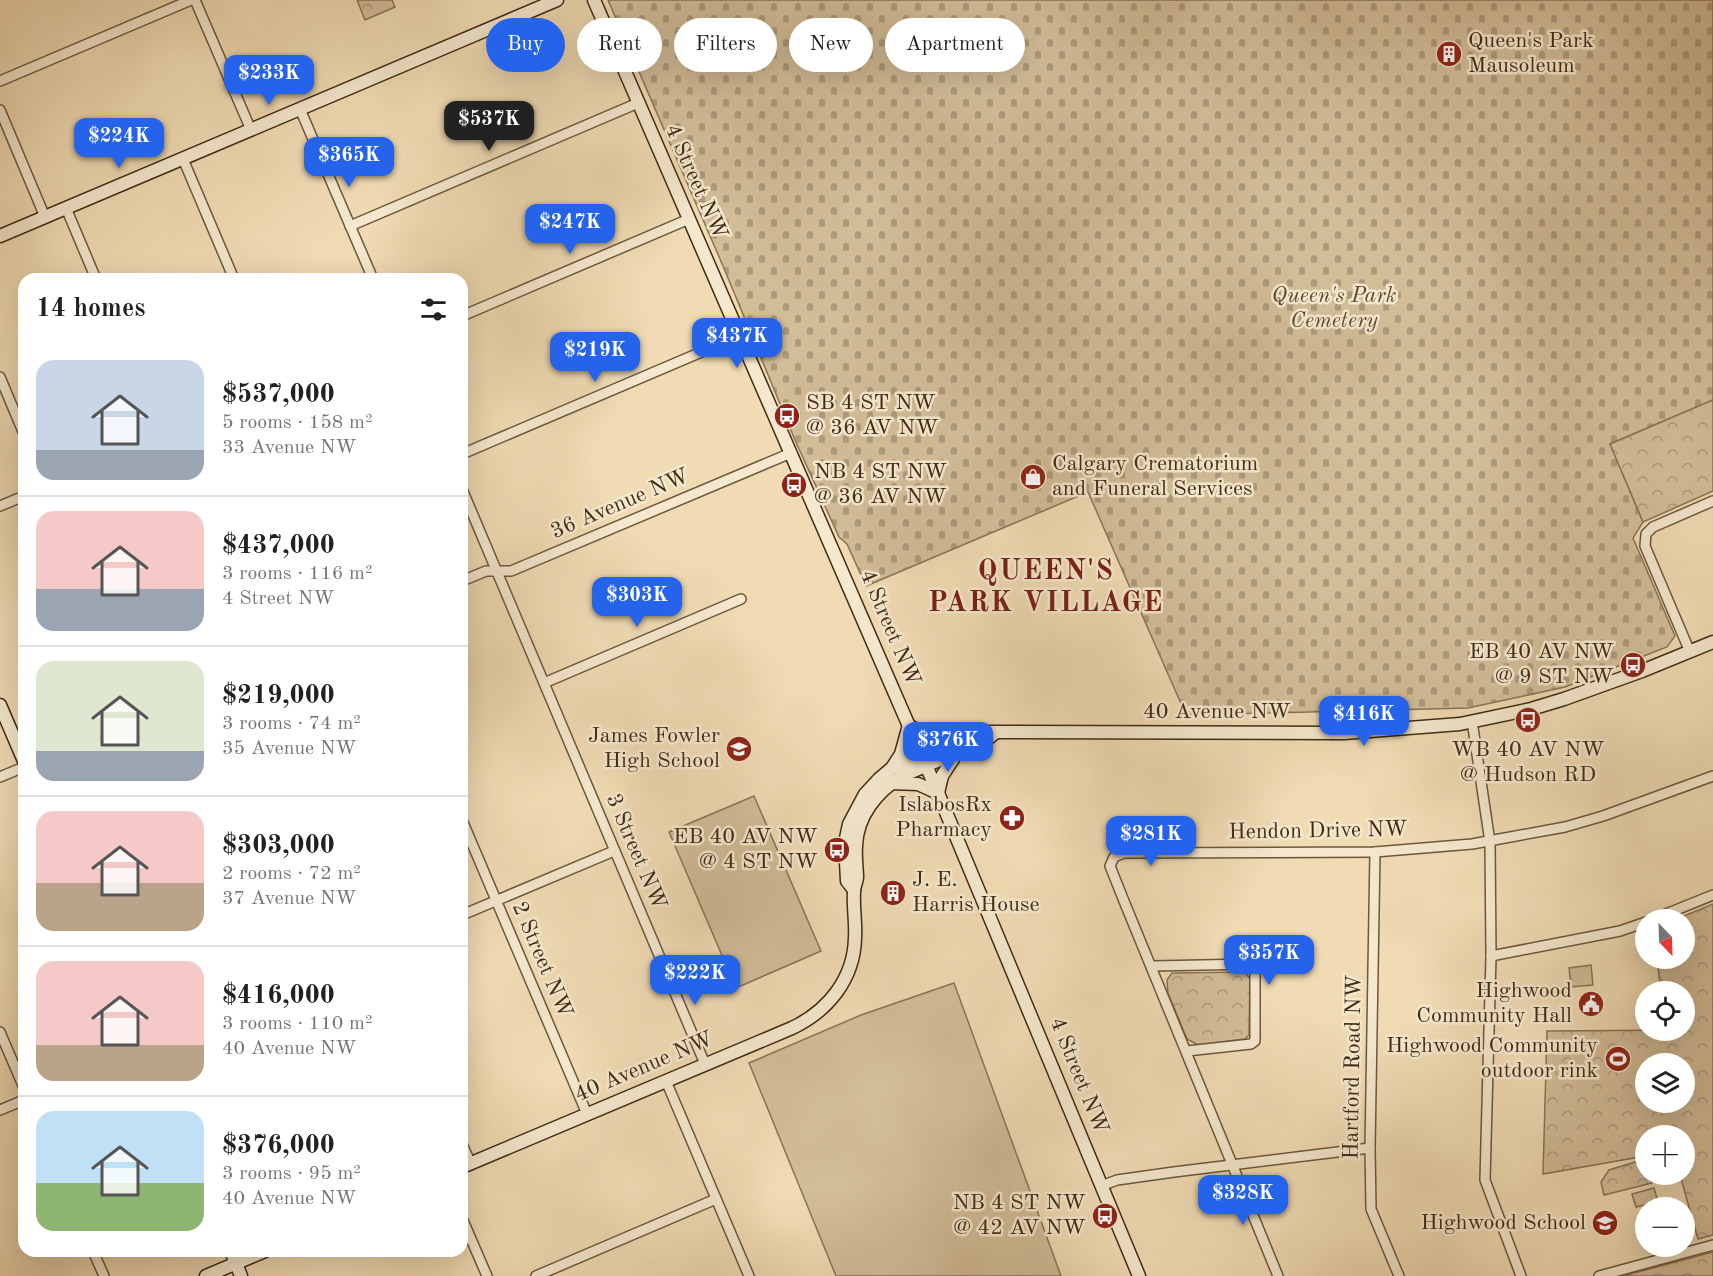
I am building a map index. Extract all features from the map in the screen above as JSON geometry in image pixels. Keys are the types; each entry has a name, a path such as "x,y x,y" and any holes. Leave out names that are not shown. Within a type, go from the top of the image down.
{"street":[{"path":"0,81 193,0 251,130"},
{"path":"0,236 557,0"},
{"name":"4 Street NW","path":"594,0 909,725 1139,1276"},
{"path":"350,226 638,103"},
{"path":"300,109 370,273"},
{"path":"0,110 45,217"},
{"path":"183,159 231,273"},
{"path":"66,208 93,273"},
{"path":"468,313 689,219"},
{"path":"468,451 740,336"},
{"path":"0,377 18,420"},
{"name":"36 Avenue NW","path":"468,578 486,571 511,571 791,453"},
{"path":"0,506 18,498"},
{"path":"1690,652 1645,546 1646,534 1653,527 1713,501"},
{"name":"3 Street NW","path":"468,503 705,1064"},
{"path":"544,683 741,599"},
{"name":"40 Avenue NW","path":"468,1165 802,1023 830,1001 843,982 854,953 854,890 857,880 855,848 859,828 869,806 889,783 965,738 981,732 1344,733 1472,722 1564,699 1713,642"},
{"path":"0,705 18,747"},
{"path":"1472,722 1490,842 1491,956 1485,1180 1521,1276"},
{"path":"892,768 901,754 909,725 930,737 965,738"},
{"name":"40 Avenue NW","path":"854,890 847,881 845,843 849,824 865,794 892,768 958,752 986,740 995,733"},
{"path":"889,783 918,784 938,793 942,776 958,752"},
{"path":"0,777 18,770"},
{"name":"Hendon Drive NW","path":"1278,1276 1110,866 1114,857 1124,853 1375,852 1490,842 1565,827 1603,816 1713,776"},
{"name":"2 Street NW","path":"468,834 587,1114"},
{"path":"468,912 614,850"},
{"name":"Hartford Road NW","path":"1375,852 1371,1209 1399,1276"},
{"path":"1679,909 1713,896"},
{"path":"1491,956 1620,931 1635,925"},
{"path":"1152,966 1251,964 1256,969 1255,1041 1251,1044 1187,1051"},
{"path":"0,1032 18,1074"},
{"path":"666,1081 749,1276"},
{"path":"0,1110 18,1102"},
{"path":"1101,1186 1117,1180 1370,1148"},
{"path":"536,1276 716,1199"},
{"path":"468,1232 487,1276"},
{"path":"1599,1276 1713,1245"},
{"path":"96,1257 104,1276"},
{"path":"234,1257 241,1276"},
{"path":"206,1276 250,1257"}],"green space":[{"path":"357,0 392,0 395,7 365,20"},
{"name":"Queen's Park Cemetery","path":"608,0 1713,0 1713,400 1610,444 1643,522 1633,538 1675,636 1667,647 1565,687 1468,708 1186,715 1088,492 866,586 847,544 839,537 795,440 639,72 662,72 662,18 616,18"},
{"path":"1713,400 1713,491 1643,522 1610,444"},
{"path":"754,796 821,951 736,988 669,832"},
{"path":"1713,904 1713,1235 1698,1239 1695,1228 1695,1197 1686,1197 1683,1185 1695,1185 1695,1125 1635,1125 1635,1158 1543,1174 1547,1031 1635,1030 1635,1041 1695,1041 1695,981 1660,981 1658,969 1695,969 1695,912"},
{"path":"1591,965 1593,985 1571,987 1569,968"},
{"path":"1245,972 1250,979 1249,1035 1245,1039 1198,1045 1187,1039 1168,993 1167,980 1172,973"},
{"path":"954,983 1061,1276 836,1276 749,1063 861,1015"},
{"path":"1635,1162 1635,1185 1644,1185 1604,1195 1601,1182 1609,1170"},
{"path":"1654,1188 1657,1197 1635,1197 1635,1204 1632,1194"},
{"path":"1713,1252 1713,1276 1623,1276 1695,1257"}],"place":[{"name":"Queen's Park Mausoleum","path":"1449,54"},
{"name":"SB 4 ST NW @ 36 AV NW","path":"787,416"},
{"name":"Calgary Crematorium and Funeral Services","path":"1033,477"},
{"name":"NB 4 ST NW @ 36 AV NW","path":"794,485"},
{"name":"EB 40 AV NW @ 9 ST NW","path":"1633,665"},
{"name":"WB 40 AV NW @ Hudson RD","path":"1528,720"},
{"name":"James Fowler High School","path":"739,749"},
{"name":"IslabosRx Pharmacy","path":"1012,818"},
{"name":"EB 40 AV NW @ 4 ST NW","path":"837,850"},
{"name":"J. E. Harris House","path":"893,893"},
{"name":"Highwood Community Hall","path":"1591,1004"},
{"name":"Highwood Community outdoor rink","path":"1618,1059"},
{"name":"NB 4 ST NW @ 42 AV NW","path":"1105,1216"},
{"name":"Highwood School","path":"1605,1223"}],"district":[{"name":"QUEEN'S PARK VILLAGE","path":"1046,588"}]}
